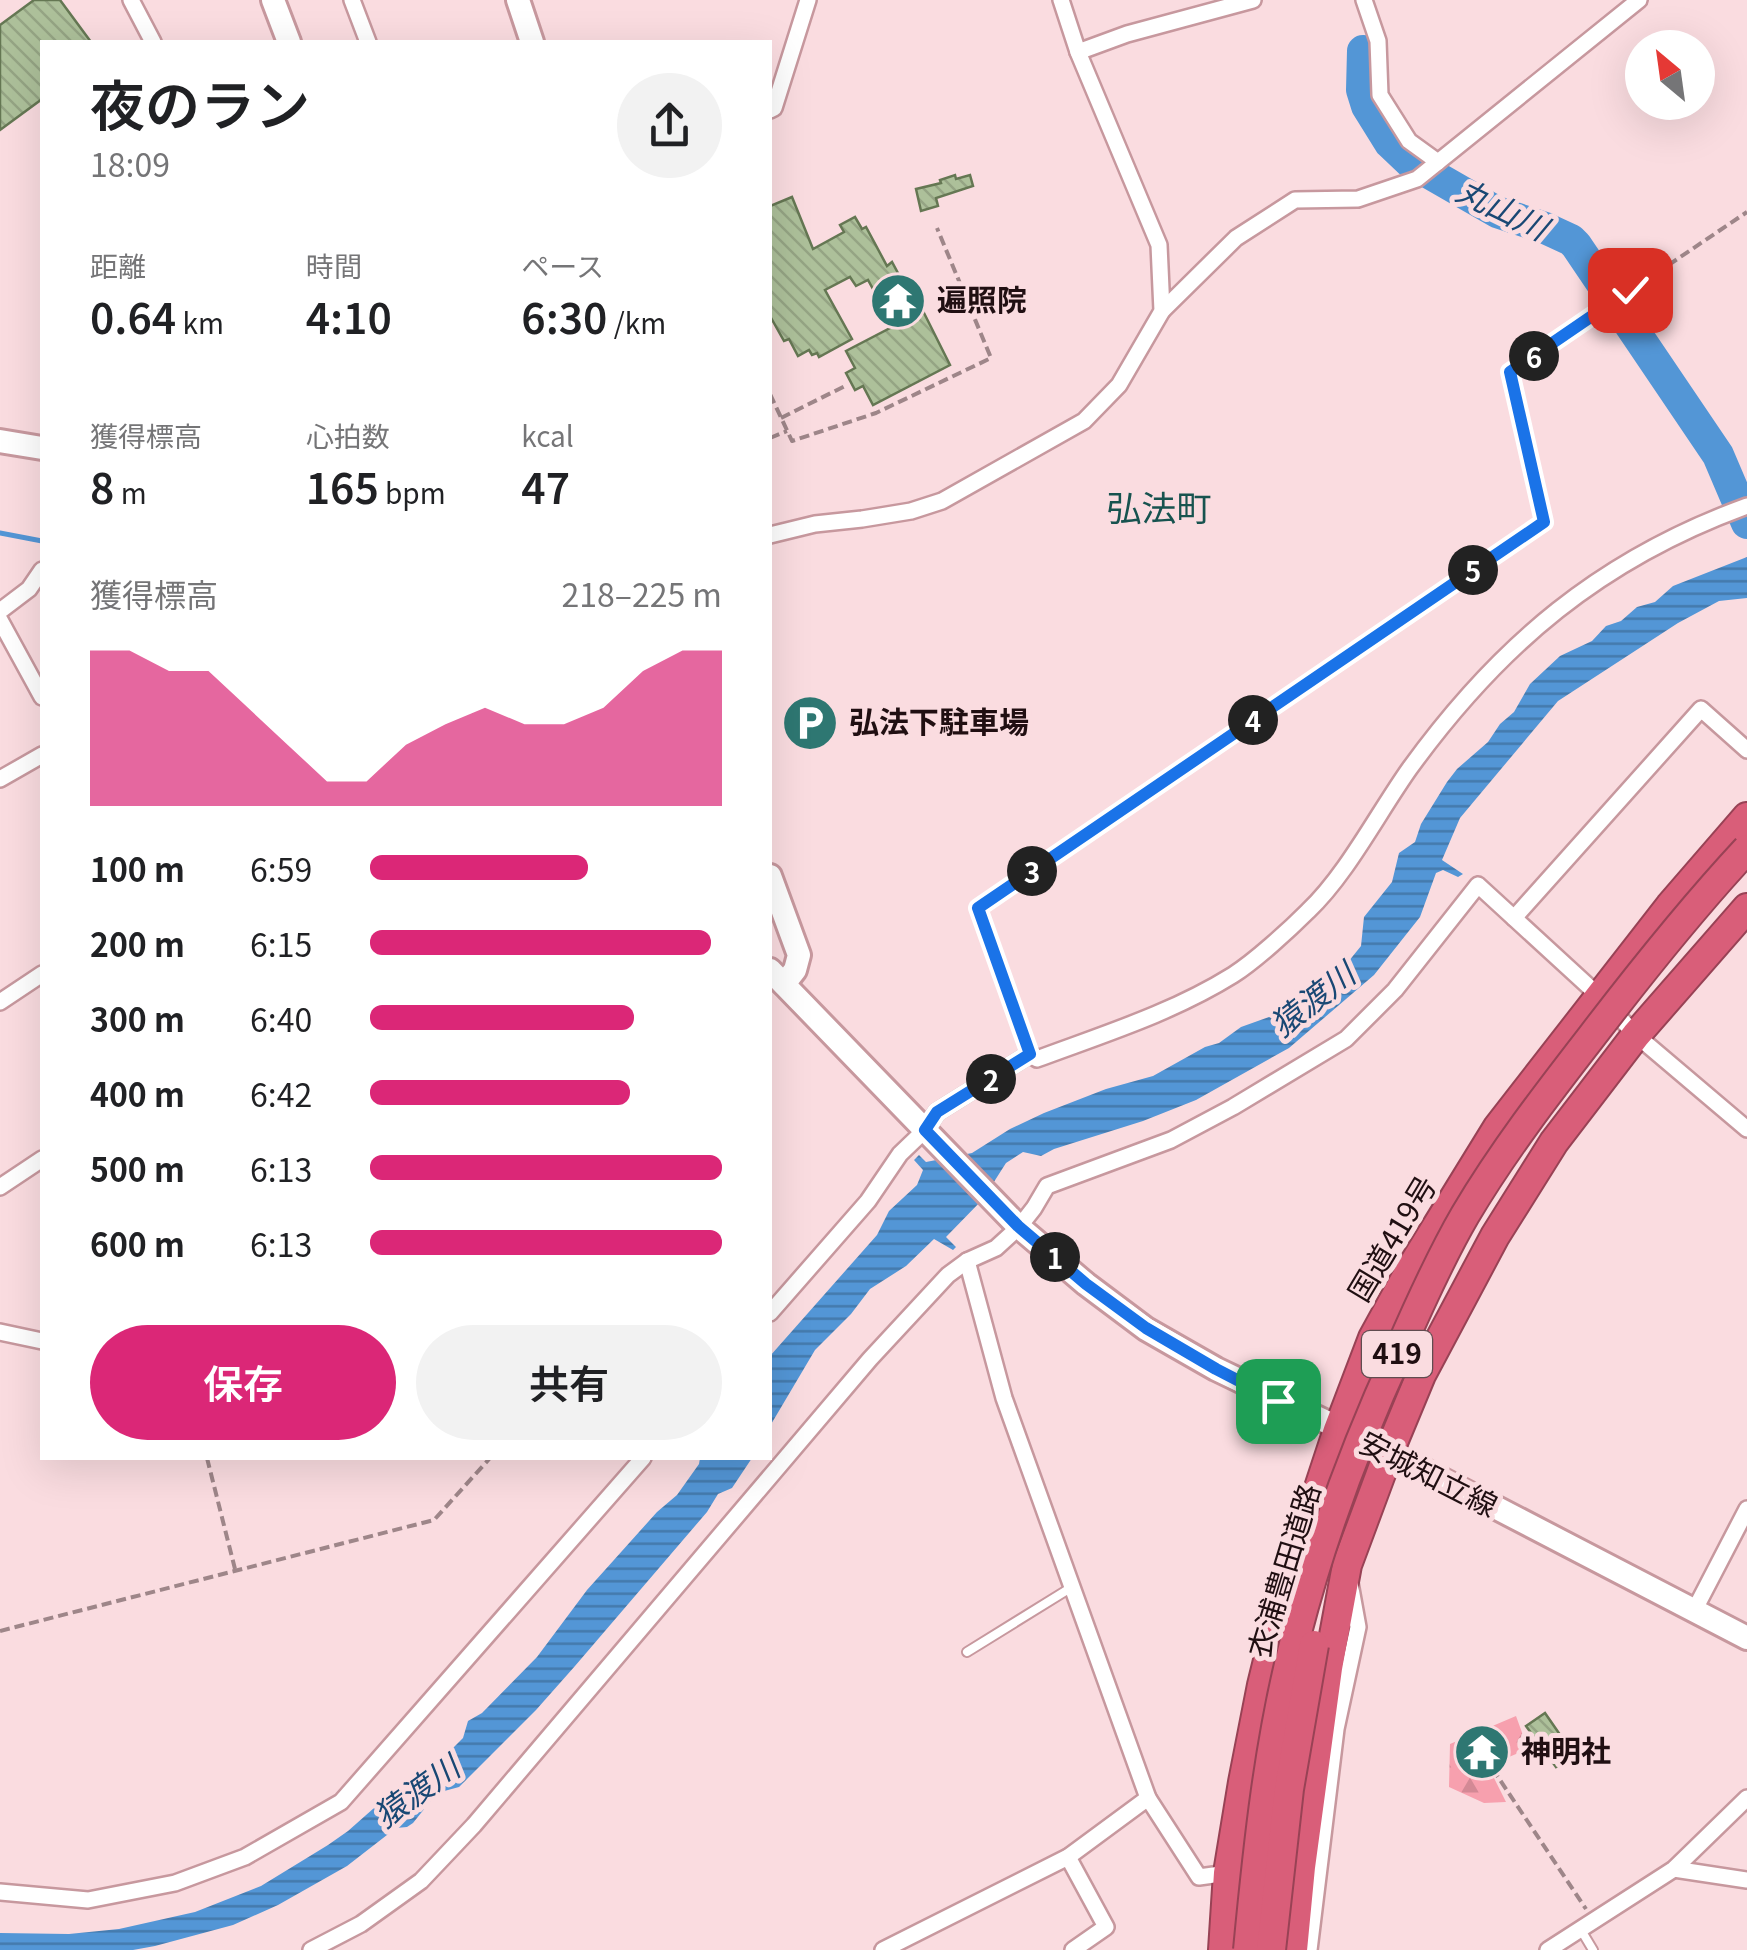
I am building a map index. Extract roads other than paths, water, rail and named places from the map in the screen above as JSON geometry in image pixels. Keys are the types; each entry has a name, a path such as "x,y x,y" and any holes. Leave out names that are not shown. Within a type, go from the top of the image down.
{"highway":[{"name":"国道419号","path":"1223,1950 1228,1873 1242,1782 1285,1591 1372,1338 1498,1127 1670,906 1747,817"},
{"name":"衣浦豊田道路","path":"1248,1950 1257,1848 1296,1636 1367,1421 1413,1318 1464,1217 1522,1125 1635,980 1747,849"},
{"name":"衣浦豊田道路","path":"1271,1950 1289,1788 1310,1659 1327,1584 1387,1414 1453,1270 1548,1117 1630,1007 1747,872"},
{"name":"419","path":"1293,1950 1328,1668 1347,1565 1421,1375 1495,1236 1554,1142 1636,1035 1747,908"}],"main road":[{"path":"274,0 289,40"},
{"path":"518,0 531,40"},
{"path":"0,441 40,448"},
{"path":"772,881 800,955 795,970 777,977"},
{"name":"安城知立線","path":"777,977 1015,1222 1086,1284 1146,1328 1216,1369 1388,1452 1747,1638"}],"street":[{"path":"130,0 152,40"},
{"path":"352,0 367,40"},
{"path":"772,109 808,0"},
{"path":"1061,0 1078,52 1159,245 1162,311"},
{"path":"1078,52 1126,34 1252,0"},
{"path":"1364,0 1378,41 1380,95 1410,141 1438,162"},
{"path":"772,534 814,524 911,511 942,500 1084,421 1120,385 1162,311 1236,238 1295,200 1358,199 1417,180 1638,0"},
{"path":"772,1310 868,1200 900,1154 929,1134 937,1112 1030,1054 1037,1059 1164,1012 1236,973 1311,909 1349,861 1427,745 1477,683 1513,648 1604,576 1747,506"},
{"path":"0,611 30,588 40,573"},
{"path":"0,620 40,693"},
{"path":"1514,918 1701,709 1747,750"},
{"path":"0,779 40,756"},
{"path":"311,1950 361,1924 421,1881 448,1853 870,1359 948,1275 996,1248 1015,1222 1034,1208 1047,1186 1172,1140 1346,1039 1395,990 1478,885 1636,1035 1747,1129"},
{"path":"0,1002 40,975"},
{"path":"0,1186 40,1160"},
{"path":"967,1262 1004,1398 1148,1798 1199,1877 1228,1873"},
{"path":"0,1332 40,1342"},
{"path":"0,1892 88,1900 175,1883 245,1857 341,1802 641,1460"},
{"path":"1694,1612 1747,1509"},
{"path":"1309,1950 1336,1729 1358,1627 1347,1565"},
{"path":"883,1950 1068,1858 1148,1798"},
{"path":"1548,1950 1674,1869 1747,1798"},
{"path":"1068,1858 1106,1927 1073,1950"},
{"path":"1674,1869 1747,1880"}],"lane":[{"path":"967,1652 1072,1587"},
{"path":"1588,1926 1594,1950"}],"water":[{"name":"猿渡川","path":"1747,557 1747,598 1719,601 1678,623 1558,701 1460,818 1442,860 1463,874 1458,877 1443,870 1436,873 1420,917 1374,975 1289,1048 1196,1100 1041,1156 1023,1152 1006,1163 983,1199 946,1237 956,1247 953,1250 934,1239 906,1266 870,1289 815,1350 772,1423 772,1354 877,1235 889,1211 917,1185 923,1170 914,1160 919,1155 926,1162 972,1153 1044,1113 1153,1076 1323,985 1361,946 1364,917 1392,882 1399,853 1415,842 1421,824 1447,782 1514,712 1530,684 1560,656 1592,641 1606,626 1621,621 1637,607 1655,602 1673,586"},
{"name":"猿渡川","path":"700,1460 751,1460 732,1488 718,1494 707,1512 536,1710 459,1787 437,1793 413,1823 396,1828 347,1866 233,1925 133,1950 0,1950 0,1933 69,1934 119,1929 195,1912 261,1886 328,1845 374,1808 411,1790 463,1738 468,1721 482,1713 537,1657 587,1590 677,1495"}],"waterway":[{"name":"丸山川","path":"1363,51 1362,90 1367,106 1390,143 1410,162 1497,212 1545,228 1576,245 1718,455 1747,523"},
{"path":"0,533 40,541"}],"place":[{"name":"遍照院","path":"898,301"},
{"name":"弘法下駐車場","path":"810,723"},
{"name":"神明社","path":"1482,1752"}],"district":[{"name":"弘法町","path":"1159,509"}]}
